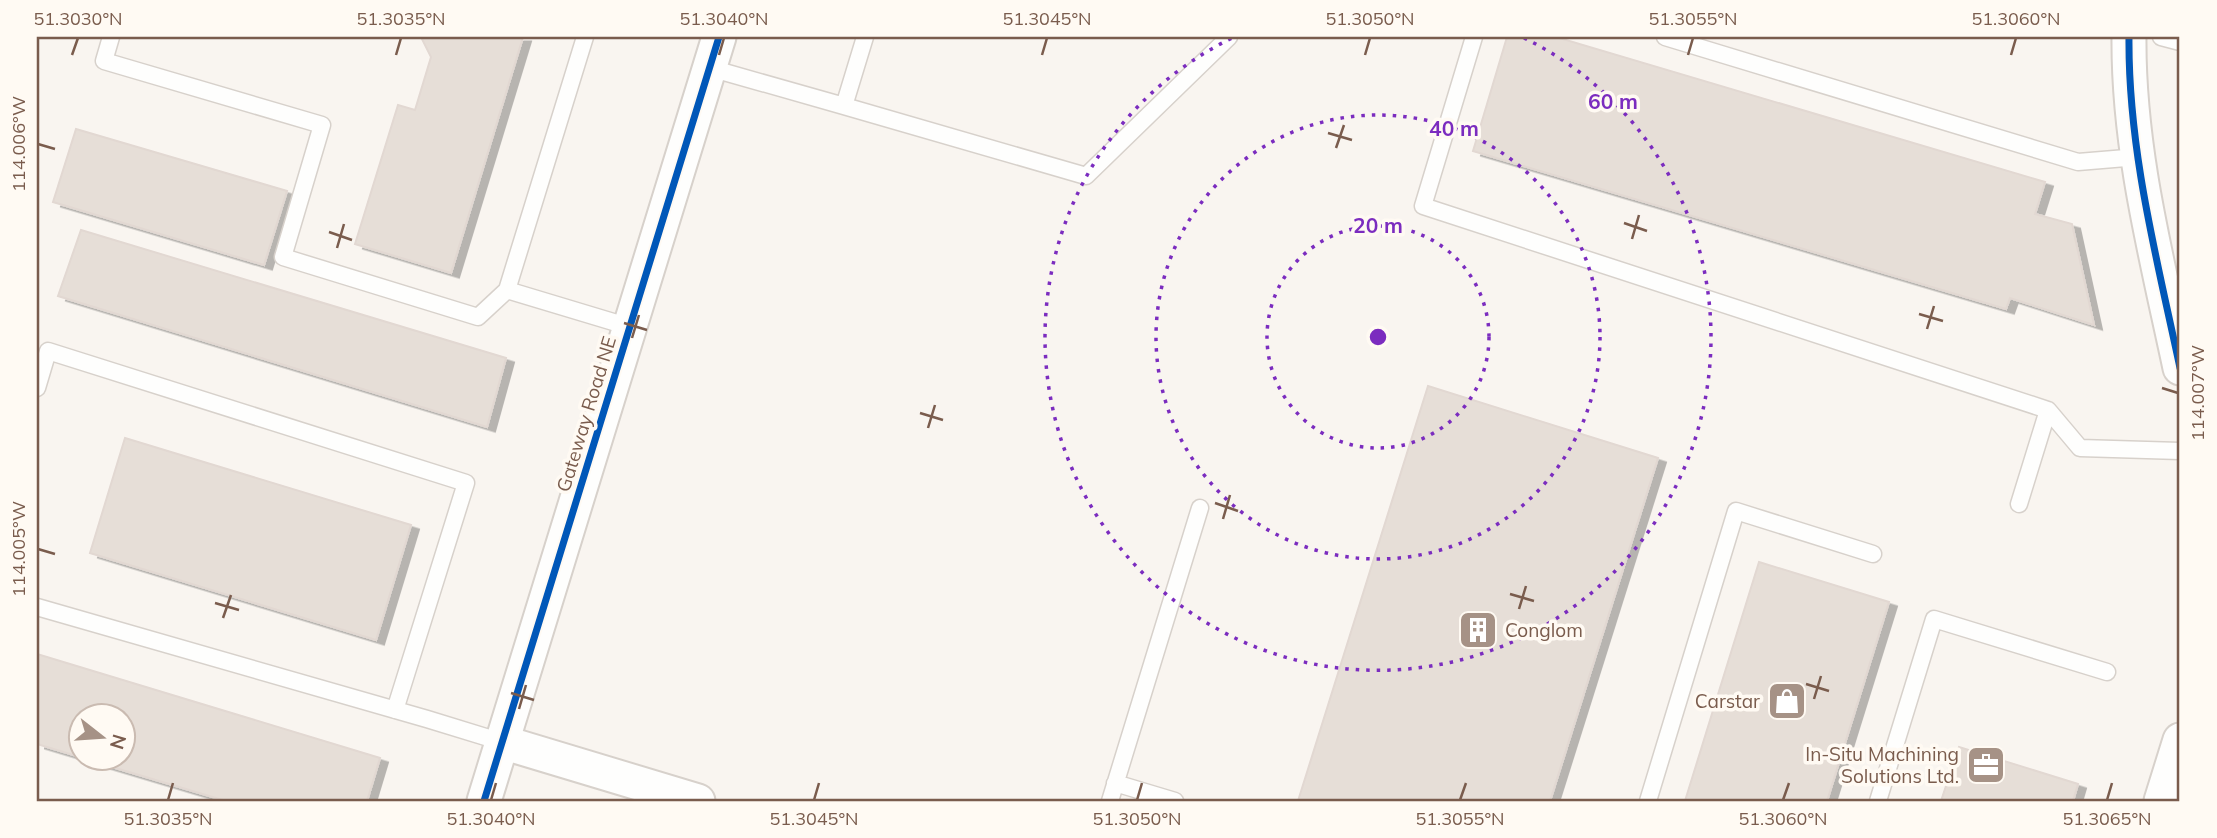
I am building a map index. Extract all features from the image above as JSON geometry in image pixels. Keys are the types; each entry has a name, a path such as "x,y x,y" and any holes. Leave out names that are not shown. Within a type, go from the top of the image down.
{"street":[{"name":"Gateway Road NE","path":"484,801 719,37"},
{"path":"2129,37 2128,84 2142,191 2180,369"},
{"path":"2161,801 2180,740"},
{"path":"502,742 698,801"}],"lane":[{"path":"111,37 104,61 322,125 283,257 478,317 507,290 585,37"},
{"path":"844,107 865,37"},
{"path":"710,68 1086,176 1229,37"},
{"path":"1474,37 1423,206 2048,410 2080,448 2180,451"},
{"path":"1665,37 2078,162 2138,157"},
{"path":"2161,37 2180,42"},
{"path":"507,290 630,327"},
{"path":"37,387 48,351 466,483 395,710"},
{"path":"2019,504 2048,410"},
{"path":"1110,801 1200,508"},
{"path":"1648,801 1737,512 1874,554"},
{"path":"37,607 502,742"},
{"path":"1878,801 1934,619 2107,672"},
{"path":"1115,783 1175,801"}],"building":[{"path":"421,37 523,37 451,273 355,244 398,105 415,110 431,57"},
{"path":"1507,37 1556,37 2045,182 2035,214 2072,224 2094,325 2010,298 2006,309 1473,151"},
{"path":"76,129 287,191 264,265 53,202"},
{"path":"81,230 506,358 487,427 58,296"},
{"name":"Conglom","path":"1428,386 1658,458 1550,801 1298,801"},
{"path":"125,438 411,525 376,640 90,553"},
{"name":"Carstar","path":"1759,562 1889,602 1827,801 1685,801"},
{"path":"37,654 380,758 367,801 226,801 129,772 136,772 136,702 66,702 66,753 37,744"},
{"name":"In-Situ Machining Solutions Ltd.","path":"1959,747 2078,784 2073,801 1941,801"}],"cycle path":[{"path":"484,801 719,37"},
{"path":"2129,37 2133,121 2139,163 2153,245 2180,368"}],"place":[{"name":"Conglom","path":"1478,630"},
{"name":"Carstar","path":"1787,701"},
{"name":"In-Situ Machining Solutions Ltd.","path":"1986,765"}]}
